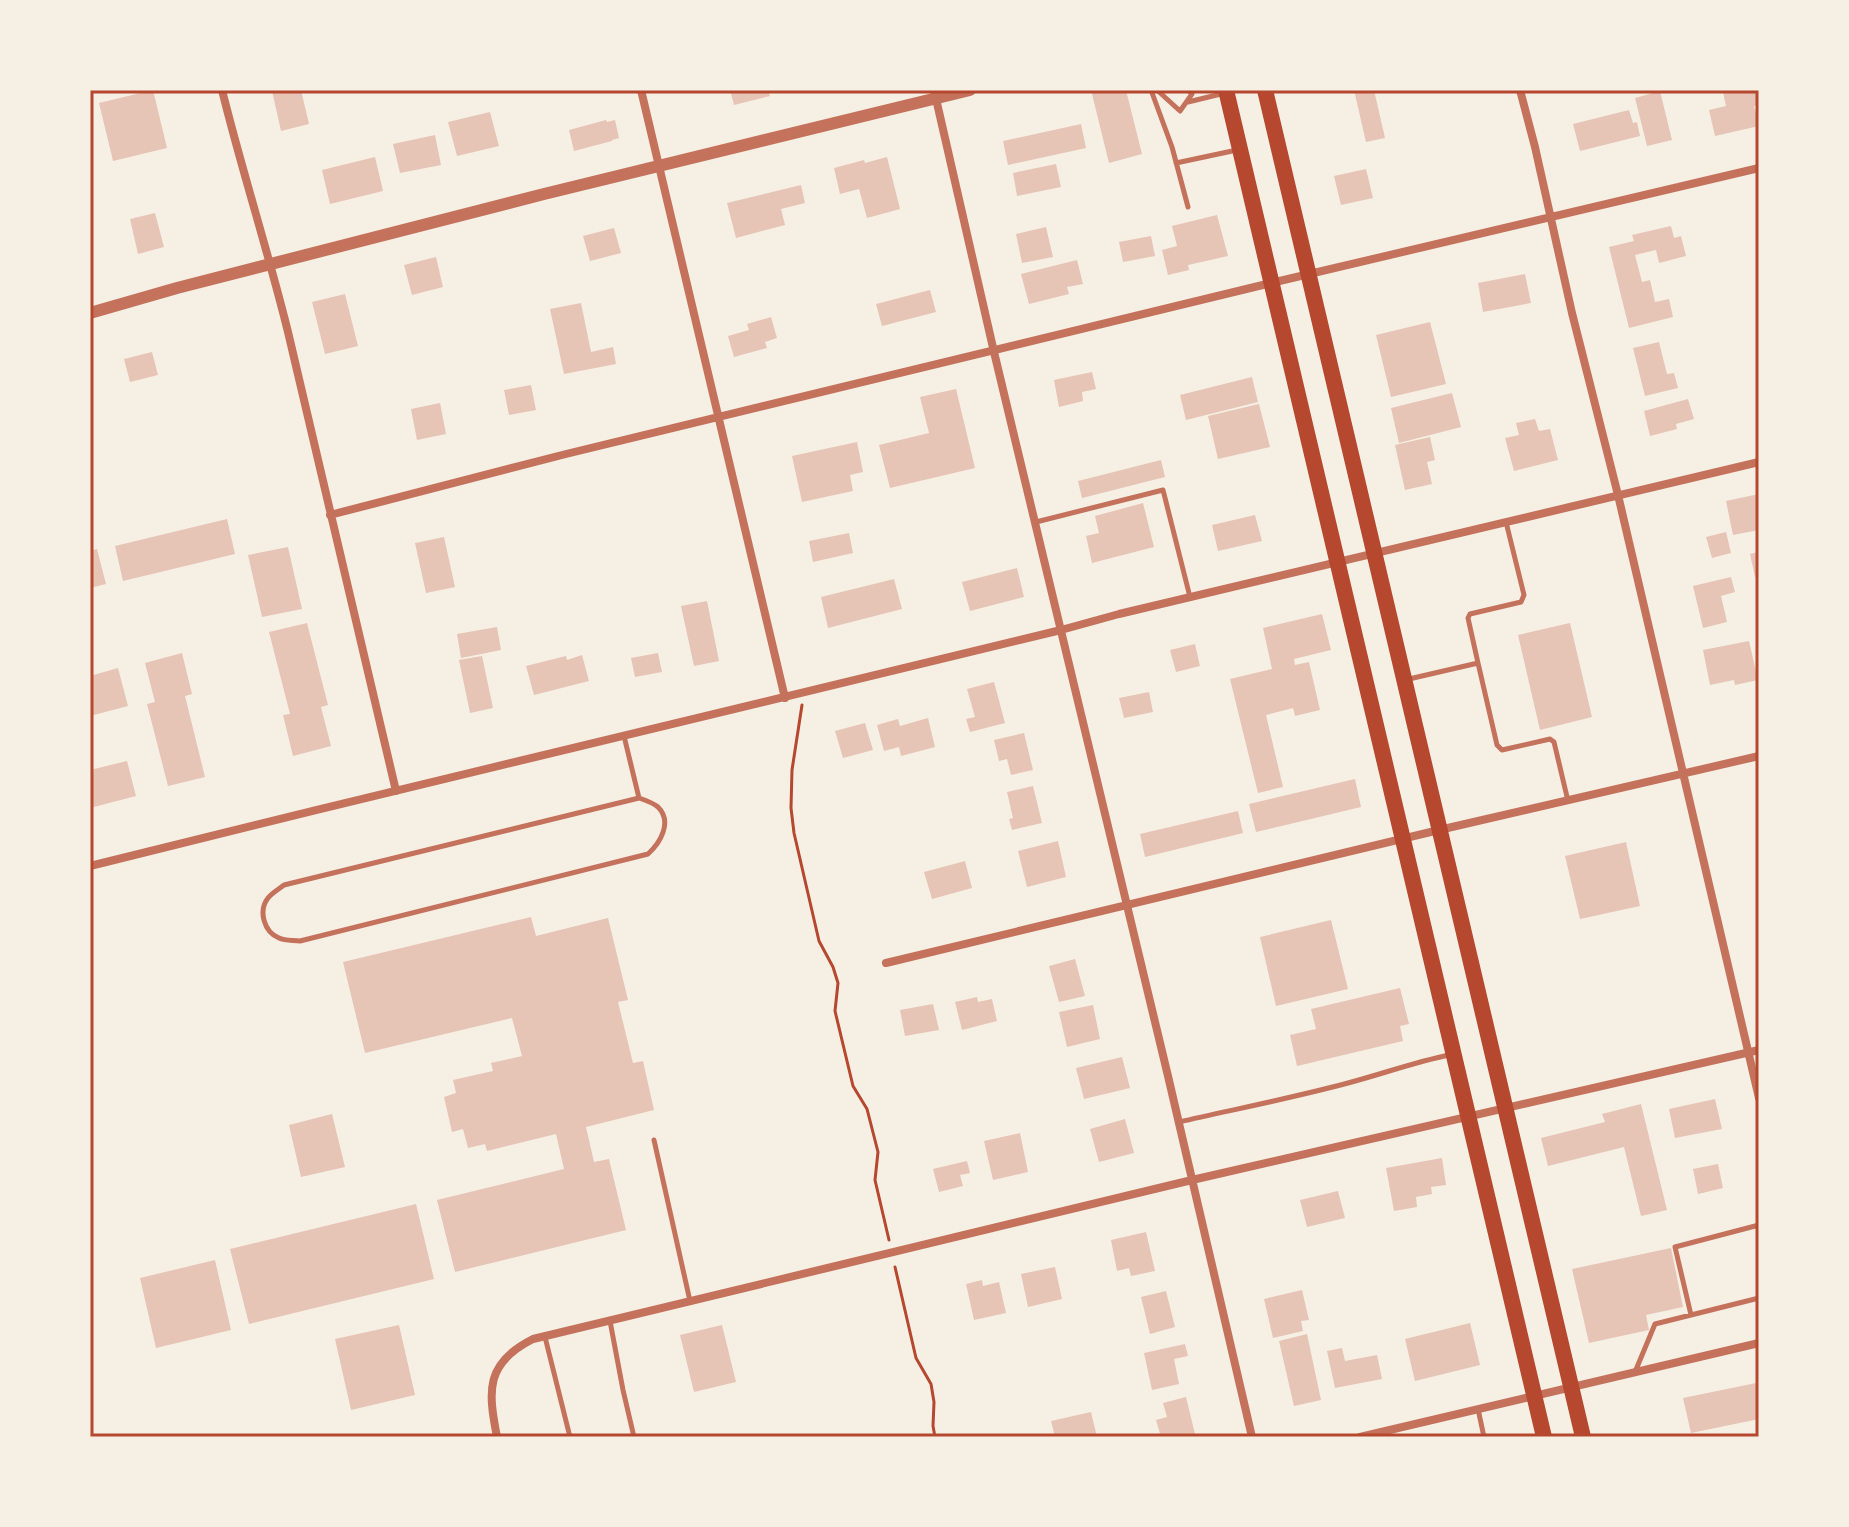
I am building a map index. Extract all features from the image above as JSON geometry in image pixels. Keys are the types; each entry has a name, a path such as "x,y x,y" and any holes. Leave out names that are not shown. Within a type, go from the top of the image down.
{"main road":[{"path":"1265,90 1583,1437"},
{"path":"1226,92 1544,1437"}],"street":[{"path":"222,90 288,332 396,791"},
{"path":"641,90 785,698"},
{"path":"90,313 935,94 970,90"},
{"path":"1520,90 1759,1098"},
{"path":"935,94 1252,1437"},
{"path":"330,515 1308,274 1759,168"},
{"path":"90,866 1190,597 1759,462"},
{"path":"886,963 1759,756"},
{"path":"497,1437 490,1402 492,1383 499,1367 517,1347 533,1339 1192,1180 1759,1050"},
{"path":"1360,1437 1759,1343"}],"lane":[{"path":"1154,90 1180,111 1192,94 1188,90"},
{"path":"1154,90 1188,207"},
{"path":"1187,102 1226,92"},
{"path":"1176,163 1239,149"},
{"path":"1035,522 1163,490 1190,597"},
{"path":"1506,522 1524,595 1521,602 1470,614 1468,618 1497,745 1502,750 1550,739 1554,742 1568,801"},
{"path":"1404,680 1478,663"},
{"path":"624,736 639,798"},
{"path":"639,798 657,805 664,817 660,842 648,854 300,941 281,939 264,924 267,899 284,885 639,798"},
{"path":"1178,1122 1303,1095 1453,1054"},
{"path":"654,1140 690,1302"},
{"path":"1691,1315 1675,1247 1759,1225"},
{"path":"1635,1372 1655,1324 1759,1298"},
{"path":"610,1321 634,1437"},
{"path":"545,1337 570,1437"},
{"path":"1478,1409 1484,1437"}],"path":[{"path":"802,693 792,770 794,833 819,941 838,983 835,1011 853,1086 867,1109 878,1152 875,1180 916,1358 931,1384 935,1437"}],"building":[{"path":"153,90 167,148 113,161 99,103"},
{"path":"301,90 309,124 281,131 272,91"},
{"path":"730,90 768,90 770,96 734,105"},
{"path":"1091,90 1126,90 1142,154 1109,163"},
{"path":"1354,90 1374,90 1385,138 1366,142"},
{"path":"1759,90 1759,105 1754,106 1759,126 1715,136 1709,110 1726,106 1723,92"},
{"path":"1660,91 1672,140 1647,146 1635,98"},
{"path":"1629,110 1633,123 1637,122 1640,136 1580,151 1573,124"},
{"path":"490,112 499,146 457,156 448,122"},
{"path":"615,120 619,138 574,151 569,130"},
{"path":"1081,124 1086,148 1008,165 1003,141"},
{"path":"435,135 441,165 400,173 393,144"},
{"path":"375,157 383,191 330,204 322,170"},
{"path":"887,157 900,209 867,218 859,189 840,194 834,168"},
{"path":"1056,164 1061,187 1017,196 1013,173"},
{"path":"1366,169 1373,198 1341,205 1334,176"},
{"path":"801,185 805,203 781,209 785,225 736,238 727,203"},
{"path":"155,213 164,247 138,254 130,219"},
{"path":"1217,215 1228,256 1188,265 1189,270 1168,275 1162,250 1177,246 1172,226"},
{"path":"1671,226 1674,238 1681,236 1686,256 1659,263 1656,250 1635,255 1642,282 1650,280 1655,302 1669,299 1673,317 1629,328 1609,247 1634,241 1632,235"},
{"path":"1046,227 1053,257 1022,263 1016,234"},
{"path":"614,228 621,253 590,261 583,236"},
{"path":"1151,236 1155,256 1123,262 1119,242"},
{"path":"436,257 443,287 412,295 404,265"},
{"path":"1077,260 1083,284 1067,287 1069,294 1029,304 1021,274"},
{"path":"1525,274 1531,303 1483,312 1478,283"},
{"path":"930,290 936,312 882,326 876,304"},
{"path":"345,294 358,346 325,354 312,302"},
{"path":"581,303 591,352 613,347 616,364 564,374 550,309"},
{"path":"771,317 777,338 765,342 767,348 734,357 728,336 749,330 747,324"},
{"path":"1430,322 1446,384 1391,397 1376,335"},
{"path":"1659,342 1667,374 1674,373 1678,388 1645,396 1633,348"},
{"path":"152,352 158,375 130,382 124,359"},
{"path":"1092,372 1096,389 1082,392 1083,401 1059,407 1054,380"},
{"path":"1252,377 1258,402 1186,420 1180,395"},
{"path":"531,385 536,410 509,415 504,390"},
{"path":"956,389 975,468 890,488 879,445 929,433 920,397"},
{"path":"1452,393 1461,427 1399,443 1391,408"},
{"path":"1688,399 1694,419 1676,424 1677,429 1650,436 1644,411"},
{"path":"440,403 446,434 417,440 411,409"},
{"path":"1259,404 1270,447 1218,459 1208,416"},
{"path":"1535,419 1539,431 1550,429 1558,460 1514,471 1505,438 1519,435 1516,423"},
{"path":"1430,437 1435,460 1427,462 1432,484 1405,490 1395,445"},
{"path":"857,442 863,472 850,475 853,491 802,502 792,456"},
{"path":"1161,460 1165,477 1082,498 1078,481"},
{"path":"1759,494 1759,530 1733,535 1726,501"},
{"path":"1143,503 1154,547 1092,563 1086,536 1099,533 1095,516"},
{"path":"1255,515 1262,541 1218,551 1212,525"},
{"path":"227,519 235,554 123,581 115,546"},
{"path":"1726,532 1731,553 1712,558 1706,537"},
{"path":"849,533 853,553 813,562 809,541"},
{"path":"444,537 455,587 426,593 415,543"},
{"path":"288,547 302,609 262,617 248,555"},
{"path":"97,549 106,584 90,588 90,551"},
{"path":"1759,552 1759,576 1755,577 1750,554"},
{"path":"1017,568 1024,597 970,611 962,582"},
{"path":"1731,577 1735,592 1721,596 1727,622 1703,628 1693,586"},
{"path":"894,579 902,609 828,628 821,597"},
{"path":"707,601 719,661 694,666 681,606"},
{"path":"1322,614 1331,650 1294,659 1295,665 1309,662 1320,710 1295,716 1293,708 1266,715 1283,787 1258,793 1230,679 1272,669 1263,628"},
{"path":"307,623 328,705 321,707 331,746 293,756 283,715 290,714 269,632"},
{"path":"1570,623 1592,717 1540,730 1518,635"},
{"path":"497,627 501,650 461,658 457,634"},
{"path":"1749,641 1758,680 1735,685 1734,680 1710,685 1703,650"},
{"path":"1195,644 1200,666 1176,672 1170,650"},
{"path":"182,653 192,694 185,696 205,777 168,786 147,704 155,702 145,663"},
{"path":"658,653 662,672 635,677 631,658"},
{"path":"582,655 589,681 534,695 526,666"},
{"path":"482,656 493,708 470,713 459,660"},
{"path":"118,668 128,706 90,716 90,676"},
{"path":"994,682 1005,723 970,732 966,719 975,717 967,689"},
{"path":"1149,692 1153,712 1124,718 1119,698"},
{"path":"928,718 935,747 901,756 899,747 884,751 877,725 898,719 900,726"},
{"path":"865,723 873,750 843,758 835,731"},
{"path":"1024,733 1033,770 1011,775 1007,759 999,761 994,740"},
{"path":"127,761 136,796 90,808 90,770"},
{"path":"1355,779 1361,807 1256,832 1249,804"},
{"path":"1033,786 1042,823 1012,830 1009,819 1013,818 1007,792"},
{"path":"1238,811 1243,833 1145,857 1140,834"},
{"path":"1058,841 1066,877 1027,887 1018,851"},
{"path":"1626,842 1640,906 1580,919 1565,856"},
{"path":"965,861 972,888 932,899 924,872"},
{"path":"531,917 536,936 608,918 628,1000 618,1002 633,1063 643,1061 654,1110 586,1127 594,1162 609,1159 626,1230 455,1272 437,1200 564,1169 556,1134 487,1151 485,1144 468,1148 463,1129 452,1132 444,1097 456,1093 453,1080 493,1071 491,1063 522,1056 512,1018 365,1053 343,962"},
{"path":"1331,920 1348,989 1276,1006 1260,937"},
{"path":"1075,959 1085,996 1059,1002 1049,966"},
{"path":"1400,988 1409,1024 1400,1026 1403,1041 1297,1066 1290,1035 1316,1029 1311,1009"},
{"path":"977,997 978,1002 992,999 997,1021 962,1030 955,1002"},
{"path":"933,1004 939,1030 905,1036 900,1010"},
{"path":"1093,1005 1100,1039 1067,1047 1059,1012"},
{"path":"1122,1057 1130,1088 1084,1099 1076,1068"},
{"path":"1715,1099 1722,1129 1675,1138 1669,1109"},
{"path":"1641,1104 1667,1210 1641,1216 1624,1147 1548,1166 1541,1138 1605,1122 1602,1114"},
{"path":"332,1114 345,1167 301,1177 289,1125"},
{"path":"1125,1119 1134,1153 1099,1162 1090,1129"},
{"path":"1020,1133 1028,1172 993,1180 984,1141"},
{"path":"1442,1158 1446,1185 1431,1187 1432,1194 1416,1197 1417,1207 1394,1211 1386,1168"},
{"path":"967,1161 970,1173 960,1175 963,1186 939,1192 933,1169"},
{"path":"1718,1164 1723,1188 1698,1194 1693,1169"},
{"path":"1338,1191 1345,1218 1307,1227 1300,1200"},
{"path":"416,1204 434,1279 249,1324 230,1249"},
{"path":"1146,1232 1155,1271 1131,1276 1129,1268 1117,1271 1111,1240"},
{"path":"1671,1248 1683,1307 1646,1315 1649,1330 1589,1343 1572,1269"},
{"path":"215,1260 231,1330 156,1348 140,1278"},
{"path":"1055,1267 1062,1299 1028,1307 1021,1274"},
{"path":"982,1280 983,1286 999,1282 1006,1313 974,1320 966,1284"},
{"path":"1302,1290 1309,1320 1301,1321 1303,1331 1273,1338 1264,1299"},
{"path":"1166,1291 1175,1327 1150,1334 1141,1297"},
{"path":"1470,1323 1480,1365 1415,1381 1405,1339"},
{"path":"399,1325 415,1395 351,1410 335,1339"},
{"path":"722,1325 736,1382 694,1392 680,1335"},
{"path":"1307,1334 1321,1400 1294,1406 1279,1341"},
{"path":"1185,1344 1188,1356 1174,1359 1179,1384 1152,1390 1144,1353"},
{"path":"1342,1348 1345,1361 1377,1355 1382,1379 1335,1388 1327,1351"},
{"path":"1756,1383 1759,1419 1691,1433 1683,1398"},
{"path":"1186,1397 1195,1434 1161,1437 1156,1420 1167,1417 1163,1403"},
{"path":"1091,1412 1097,1437 1055,1437 1051,1421"}]}
